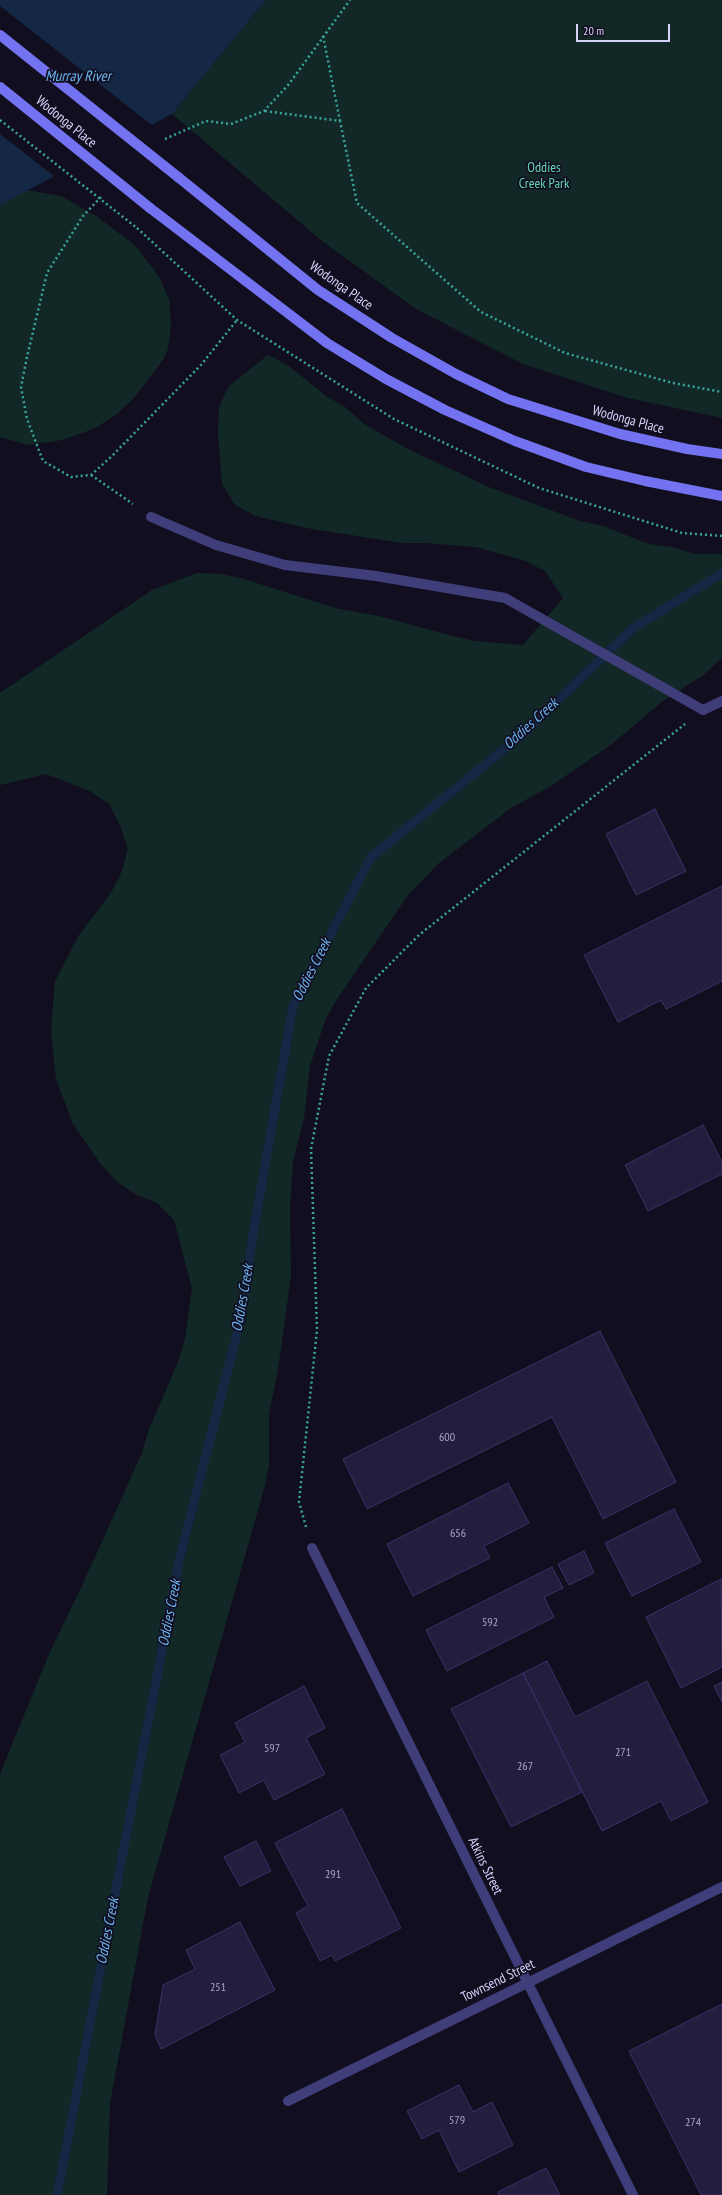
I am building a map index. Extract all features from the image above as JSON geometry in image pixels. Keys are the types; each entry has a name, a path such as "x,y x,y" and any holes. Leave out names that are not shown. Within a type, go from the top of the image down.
{"main road":[{"name":"Wodonga Place","path":"0,35 318,290 392,338 456,374 508,399 620,434 687,449 722,454"},
{"name":"Wodonga Place","path":"0,87 150,208 327,343 386,379 445,410 515,441 586,467 651,483 722,496"}],"street":[{"path":"151,517 216,545 285,565 376,576 506,598 586,642 630,669 703,710 722,701"},
{"name":"Atkins Street","path":"312,1548 632,2195"},
{"name":"Townsend Street","path":"288,2101 722,1887"}],"path":[{"path":"163,140 206,121 231,124 264,111 289,84 350,0"},
{"path":"323,36 357,203 481,312 565,353 673,383 722,392"},
{"path":"264,111 340,121"},
{"path":"0,120 137,228 237,320 201,365 112,456 91,475 71,477 43,461 27,419 21,387 48,273 83,216 105,193"},
{"path":"91,475 151,517"},
{"path":"312,1548 299,1502 317,1330 310,1149 329,1056 366,988 419,936 703,710"}],"green space":[{"name":"Oddies Creek Park","path":"266,0 722,0 722,418 628,398 523,364 416,309 322,241 172,114"},
{"path":"26,190 61,196 96,216 136,246 159,277 169,299 171,325 168,349 163,360 134,398 117,414 97,427 85,432 62,440 28,445 0,437 0,205"},
{"path":"268,355 289,366 326,396 345,407 364,424 406,448 491,488 580,521 603,526 649,544 672,547 695,554 722,554 722,658 702,676 663,701 612,744 551,786 511,808 439,863 408,895 335,1002 325,1021 310,1066 304,1118 293,1161 290,1208 291,1276 278,1369 269,1414 269,1465 264,1489 148,1897 110,2103 107,2195 0,2195 0,1774 49,1654 81,1588 142,1453 149,1429 178,1362 185,1339 192,1288 174,1220 157,1203 135,1194 116,1181 100,1163 73,1124 56,1079 51,1031 55,981 79,935 111,893 122,871 128,849 120,825 109,804 90,791 46,774 0,785 0,693 152,590 197,573 221,574 244,579 335,608 383,617 452,636 475,641 523,645 563,598 545,571 523,560 476,547 426,543 402,543 306,528 256,516 235,505 222,484 218,434 219,407 229,386"}],"water":[{"name":"Murray River","path":"0,0 266,0 172,114 0,205"}],"pier":[{"path":"0,6 153,126 55,177 0,134"}],"building":[{"path":"655,809 686,871 636,895 606,834"},
{"path":"722,886 722,981 666,1009 661,1000 618,1022 584,955"},
{"path":"703,1125 722,1162 722,1174 648,1211 625,1165"},
{"path":"600,1331 676,1482 603,1519 552,1417 367,1509 343,1459"},
{"path":"508,1483 529,1523 484,1546 490,1558 413,1596 387,1544"},
{"path":"674,1509 701,1562 632,1596 605,1543"},
{"path":"584,1551 594,1573 569,1585 558,1564"},
{"path":"552,1567 563,1588 544,1597 554,1617 447,1671 426,1630"},
{"path":"721,1579 722,1667 681,1688 646,1617"},
{"path":"547,1661 575,1717 647,1681 708,1802 671,1821 661,1801 602,1831 523,1673"},
{"path":"523,1673 582,1792 511,1827 451,1709"},
{"path":"722,1682 722,1702 714,1686"},
{"path":"304,1686 325,1728 306,1738 325,1774 274,1800 264,1780 239,1793 220,1755 245,1742 235,1723"},
{"path":"342,1809 401,1928 335,1961 332,1955 320,1961 296,1913 308,1906 275,1843"},
{"path":"256,1841 271,1871 240,1886 224,1857"},
{"path":"240,1922 275,1990 161,2049 155,2035 163,1985 195,1969 186,1950"},
{"path":"722,2004 722,2195 701,2195 629,2051"},
{"path":"459,2085 473,2112 492,2102 513,2145 459,2172 439,2130 422,2139 407,2111"},
{"path":"546,2168 560,2195 499,2195 498,2192"}],"waterway":[{"name":"Oddies Creek","path":"57,2195 180,1557 242,1314 254,1228 293,1006 371,857 523,734 632,629 722,573"}]}
